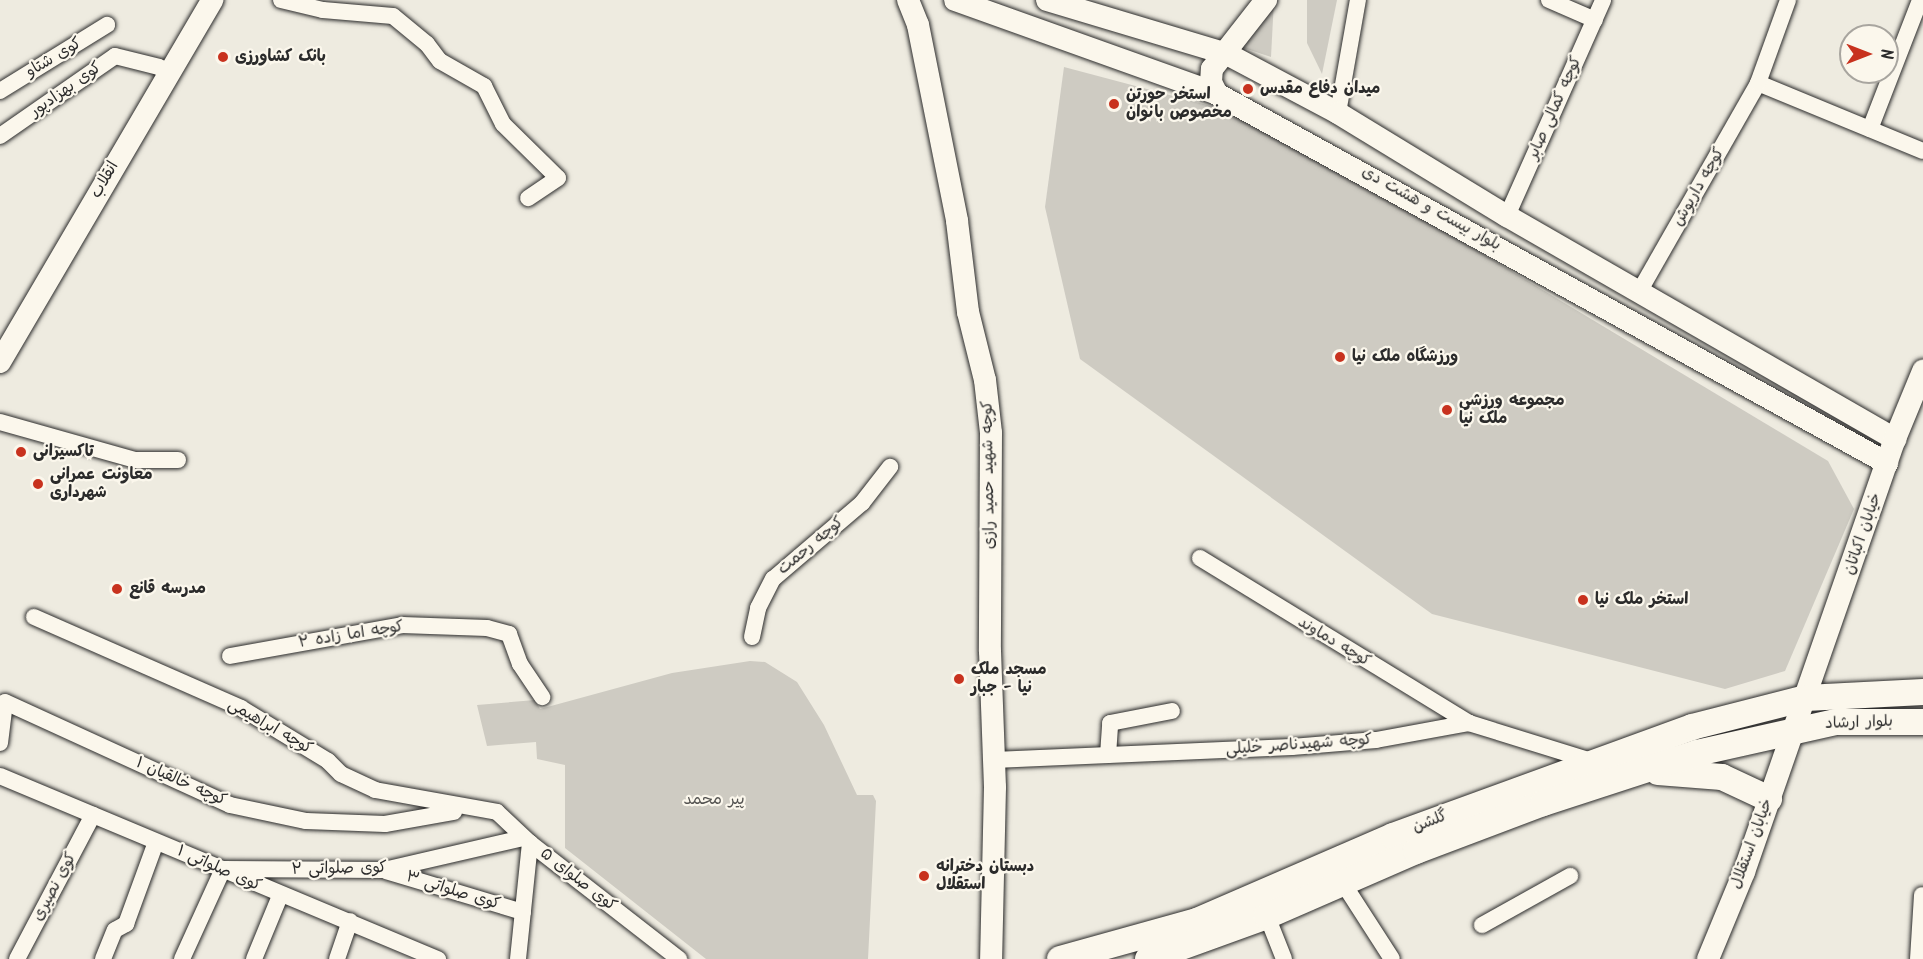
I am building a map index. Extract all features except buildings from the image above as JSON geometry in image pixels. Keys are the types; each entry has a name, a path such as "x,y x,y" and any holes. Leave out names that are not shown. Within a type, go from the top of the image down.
{"main road":[{"name":"انقلاب","path":"0,362 163,71 199,0"},
{"name":"انقلاب","path":"0,330 163,71 212,0"},
{"name":"کوچه شهید حمید رازی","path":"908,0 922,48 957,221 968,312 986,380 991,433 990,651 994,760 991,959"},
{"name":"بلوار بیست و هشت دی","path":"955,0 1217,94 1267,118 1887,464"},
{"name":"بلوار بیست و هشت دی","path":"1047,0 1130,27 1227,54 1338,113 1507,216 1895,439"},
{"path":"1217,94 1211,82 1212,69 1227,54 1266,0"},
{"path":"1120,58 1130,27"},
{"path":"1267,118 1283,108 1285,99 1280,82"},
{"path":"1495,245 1493,227 1507,216"},
{"name":"خیابان اکباتان","path":"1795,728 1895,439 1923,371"},
{"name":"بلوار ارشاد","path":"1806,698 1923,692"},
{"name":"گلشن","path":"1060,959 1197,921 1393,836 1692,727 1806,698"},
{"name":"بلوار ارشاد","path":"1795,728 1836,722 1923,722"},
{"name":"گلشن","path":"1148,959 1267,916 1543,802 1642,771 1795,728"},
{"name":"خیابان استقلال","path":"1708,959 1744,872 1795,728"},
{"path":"1642,771 1722,777 1768,799"}],"street":[{"path":"281,0 323,10 393,16 427,44 440,61 484,86 503,124 558,178 528,198"},
{"path":"1338,113 1358,0"},
{"path":"1549,0 1595,20"},
{"name":"کوچه کمالی صابر","path":"1507,216 1603,0"},
{"name":"کوچه داریوش","path":"1639,292 1758,83 1788,0"},
{"path":"1870,129 1920,0"},
{"name":"کوی شتاو","path":"0,91 107,25"},
{"name":"کوی بهزادپور","path":"0,136 115,56 163,71"},
{"path":"1758,83 1923,150"},
{"path":"0,422 135,460 178,460"},
{"name":"کوچه رحمت","path":"752,637 758,608 773,579 862,503 890,467"},
{"name":"کوچه دماوند","path":"1200,558 1469,723"},
{"name":"کوچه ابراهیمی","path":"34,617 241,708 328,761 341,774 375,790 474,810"},
{"name":"کوچه اما زاده ۲","path":"230,656 402,625 487,628 509,634 520,664 542,697"},
{"name":"کوچه خالقیان ۱","path":"0,743 5,702 230,805 306,821 385,824 431,813 474,810"},
{"path":"1108,755 1110,723 1172,711"},
{"name":"کوچه شهیدناصر خلیلی","path":"994,760 1376,740 1469,723 1596,762"},
{"name":"کوی صلواتی ۱","path":"0,776 223,869 280,896 350,921 438,959"},
{"name":"کوی صلوای ۵","path":"474,810 497,812 527,841 679,959"},
{"name":"کوی نصیری","path":"17,959 93,815"},
{"path":"518,959 527,841"},
{"name":"کوی صلواتی ۲","path":"223,869 384,870 527,841"},
{"path":"103,959 115,930 126,924 156,842"},
{"path":"182,959 223,869"},
{"name":"کوی صلواتی ۳","path":"384,870 523,912"},
{"path":"1482,925 1570,876"},
{"path":"1343,883 1392,959"},
{"path":"1918,959 1922,895"},
{"path":"254,959 280,896"},
{"path":"1267,916 1284,959"},
{"path":"337,959 350,921"}],"green space":[{"path":"1274,0 1271,57 1235,45"},
{"path":"1307,0 1337,0 1322,74 1307,43"},
{"name":"مجموعه ورزشی ملک نیا","path":"1064,67 1256,118 1828,461 1854,509 1785,671 1725,689 1432,614 1080,359 1045,207"},
{"name":"پیر محمد","path":"750,661 765,662 797,682 824,725 857,795 873,795 876,801 868,959 706,959 565,848 565,765 537,759 536,742 487,746 477,705 535,700 540,709 672,673"}],"place":[{"name":"بانک کشاورزی","path":"223,57"},
{"name":"میدان دفاع مقدس","path":"1248,89"},
{"name":"استخر حورتن مخصوص بانوان","path":"1114,104"},
{"name":"ورزشگاه ملک نیا","path":"1340,357"},
{"name":"مجموعه ورزشی ملک نیا","path":"1447,410"},
{"name":"تاکسیرانی","path":"21,452"},
{"name":"معاونت عمرانی شهرداری","path":"38,484"},
{"name":"مدرسه قانع","path":"117,589"},
{"name":"استخر ملک نیا","path":"1583,600"},
{"name":"مسجد ملک نیا - جبار","path":"959,679"},
{"name":"دبستان دخترانه استقلال","path":"924,876"}]}
